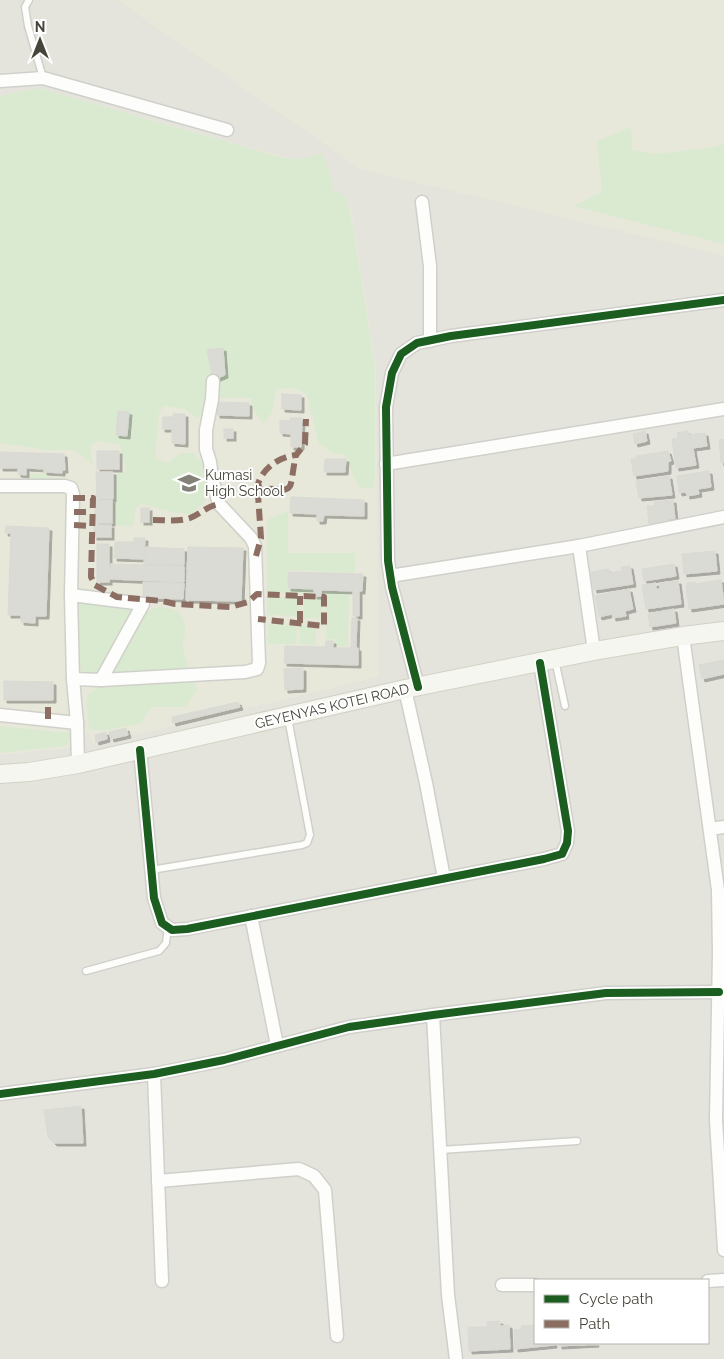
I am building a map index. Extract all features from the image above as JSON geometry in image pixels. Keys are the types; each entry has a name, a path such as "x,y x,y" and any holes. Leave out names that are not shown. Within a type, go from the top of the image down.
{"street":[{"path":"0,81 43,78 227,130"},
{"path":"422,202 430,266 430,341"},
{"path":"444,878 388,560 386,407 392,373 401,354 417,343 451,336 724,300"},
{"path":"73,679 100,680 245,672 257,669 260,664 254,546 251,538 219,504 206,449 206,430 213,382"},
{"path":"386,464 724,409"},
{"path":"0,486 65,486 71,488 73,494 74,525 71,596 78,764"},
{"path":"390,576 579,546 724,517"},
{"path":"579,546 594,651"},
{"path":"71,596 143,604 100,680"},
{"name":"GEYENYAS KOTEI ROAD","path":"0,774 29,772 78,764 412,688 594,651 724,631"},
{"path":"683,636 718,890 716,1120 724,1250"},
{"path":"140,750 154,898 162,923 172,930 187,929 544,859 562,854 567,843 568,831 547,662"},
{"path":"0,715 77,723"},
{"path":"710,829 724,827"},
{"path":"251,916 278,1045"},
{"path":"0,1094 154,1074 224,1060 349,1028 432,1015 606,993 718,992"},
{"path":"432,1015 448,1295 456,1359"},
{"path":"154,1074 162,1281"},
{"path":"158,1181 299,1168 314,1176 325,1190 337,1336"},
{"path":"709,1281 724,1280"},
{"path":"502,1285 534,1285"}],"lane":[{"path":"29,0 25,7 28,26 43,78"},
{"path":"547,662 565,706"},
{"path":"151,870 302,845 307,842 310,835 288,716"},
{"path":"86,971 159,951 166,942 168,927"},
{"path":"440,1150 578,1141"}],"shaded area":[{"path":"0,0 724,0 724,1359 0,1359"},
{"path":"117,0 724,0 724,256 360,169"},
{"name":"Kumasi High School","path":"39,88 291,159 287,191 351,207 376,366 379,677 148,732 92,743 90,734 71,733 72,743 68,748 0,755 0,96"}],"green space":[{"path":"38,88 283,158 301,159 322,153 333,182 332,190 346,196 353,227 375,366 375,479 373,489 360,488 345,455 333,453 319,444 307,395 296,388 276,389 272,412 264,424 254,411 251,398 219,398 206,419 196,417 184,409 164,406 159,413 155,459 168,463 180,453 193,453 205,465 211,485 204,503 191,514 172,512 143,504 136,507 133,527 116,525 113,509 116,474 127,471 120,445 98,441 90,446 93,465 74,450 47,450 0,443 0,96"},
{"path":"631,127 632,150 657,154 724,144 724,244 573,206 602,192 597,141"},
{"path":"29,474 45,474 45,477 66,478 65,485 28,484"},
{"path":"288,511 288,553 355,553 355,573 287,570 287,589 313,589 313,594 267,592 267,520"},
{"path":"327,591 349,592 348,646 335,646 334,639 326,639"},
{"path":"267,597 299,597 299,616 267,615"},
{"path":"303,598 322,598 322,618 303,618"},
{"path":"79,603 129,608 133,612 97,675 82,673 74,639"},
{"path":"159,607 176,611 184,620 184,653 197,690 185,707 151,707 140,724 105,730 89,730 87,698 89,693 103,687 145,613"},
{"path":"268,624 295,626 297,629 296,644 268,644"},
{"path":"300,625 316,628 316,645 299,644"},
{"path":"0,726 69,733 70,742 65,746 0,753"}],"building":[{"path":"223,348 225,375 213,380 207,350"},
{"path":"282,394 301,395 301,410 282,409"},
{"path":"217,402 249,403 249,416 217,415"},
{"path":"118,411 129,412 127,436 116,435"},
{"path":"173,414 185,414 185,444 172,443 172,429 162,429 163,417 173,417"},
{"path":"290,418 302,418 301,447 291,447 291,434 280,433 280,420 290,421"},
{"path":"224,429 233,429 233,438 224,438"},
{"path":"645,431 647,441 635,444 633,434"},
{"path":"688,431 688,435 705,433 707,446 693,448 696,465 676,468 672,439 678,438 677,433"},
{"path":"724,439 724,462 721,463 719,440"},
{"path":"97,451 119,451 119,469 97,469"},
{"path":"668,451 671,461 668,462 668,471 634,476 631,459 637,459 637,456"},
{"path":"0,452 64,454 65,470 62,470 62,473 26,468 26,475 18,474 18,468 0,468"},
{"path":"325,459 346,459 345,472 324,472"},
{"path":"709,471 711,487 698,489 699,494 687,496 686,492 679,493 677,476"},
{"path":"96,472 113,472 113,499 97,499"},
{"path":"669,476 672,495 639,498 636,481"},
{"path":"291,497 364,500 364,516 324,515 323,521 317,521 317,514 290,513"},
{"path":"95,500 112,500 112,523 95,523"},
{"path":"673,500 675,519 669,519 669,522 649,524 647,506 655,506 654,502"},
{"path":"141,508 149,508 149,522 141,522"},
{"path":"94,525 111,525 111,537 94,537"},
{"path":"6,526 49,528 46,616 35,616 35,623 21,622 21,615 8,615 11,533 5,533"},
{"path":"134,538 145,538 144,559 114,558 115,542 134,542"},
{"path":"97,544 109,544 109,582 97,582"},
{"path":"145,547 184,549 184,565 144,564"},
{"path":"188,547 243,548 241,601 186,600"},
{"path":"715,551 717,571 684,574 682,554"},
{"path":"110,564 184,566 184,582 109,579"},
{"path":"674,564 676,576 644,581 642,569"},
{"path":"630,566 633,584 594,590 591,572 608,569 609,573 622,571 621,567"},
{"path":"288,572 363,574 362,591 359,591 359,616 353,616 353,591 321,590 321,596 314,596 314,589 288,588"},
{"path":"721,580 724,604 689,609 687,583 695,582 695,584"},
{"path":"678,581 681,604 646,609 642,585 656,583 656,589 660,589 659,583"},
{"path":"143,582 184,583 183,599 143,598"},
{"path":"629,589 633,609 625,611 626,616 613,618 612,614 599,617 595,596"},
{"path":"674,609 676,623 650,627 648,614"},
{"path":"352,618 357,618 356,648 358,648 358,665 284,663 285,646 325,647 326,641 333,641 333,648 351,648"},
{"path":"724,660 724,674 702,679 699,665"},
{"path":"303,668 303,689 285,690 284,669"},
{"path":"4,681 53,682 53,700 4,700"},
{"path":"238,702 240,707 173,723 172,717"},
{"path":"126,728 128,735 111,739 109,732"},
{"path":"106,732 107,739 96,742 95,735"},
{"path":"81,1106 83,1143 54,1143 48,1137 44,1110"},
{"path":"500,1321 500,1326 509,1325 510,1349 469,1351 468,1327 487,1327 487,1322"},
{"path":"534,1325 534,1344 554,1345 515,1349 514,1330 522,1329 521,1326"},
{"path":"559,1344 596,1344 559,1346"}],"marked path":[{"path":"261,491 258,484 268,468 284,458 296,455 305,444 306,419"},
{"path":"256,556 261,538 258,495 267,489 284,490 290,486 296,455"},
{"path":"73,498 93,498 91,577 95,585 117,597 175,604 230,607 248,602 257,594 324,597 324,626 258,619"},
{"path":"153,520 185,519 219,504"},
{"path":"74,512 92,512"},
{"path":"74,525 91,526"},
{"path":"300,596 300,623"},
{"path":"48,702 48,719"}],"cycle path":[{"path":"418,687 392,587 388,561 386,407 392,373 401,354 417,343 451,336 724,300"},
{"path":"140,750 154,898 162,923 172,930 187,929 544,859 562,854 567,843 568,831 540,663"},
{"path":"0,1094 154,1074 224,1060 349,1027 433,1015 606,993 719,992"}],"place":[{"name":"Kumasi High School","path":"189,483"}]}
